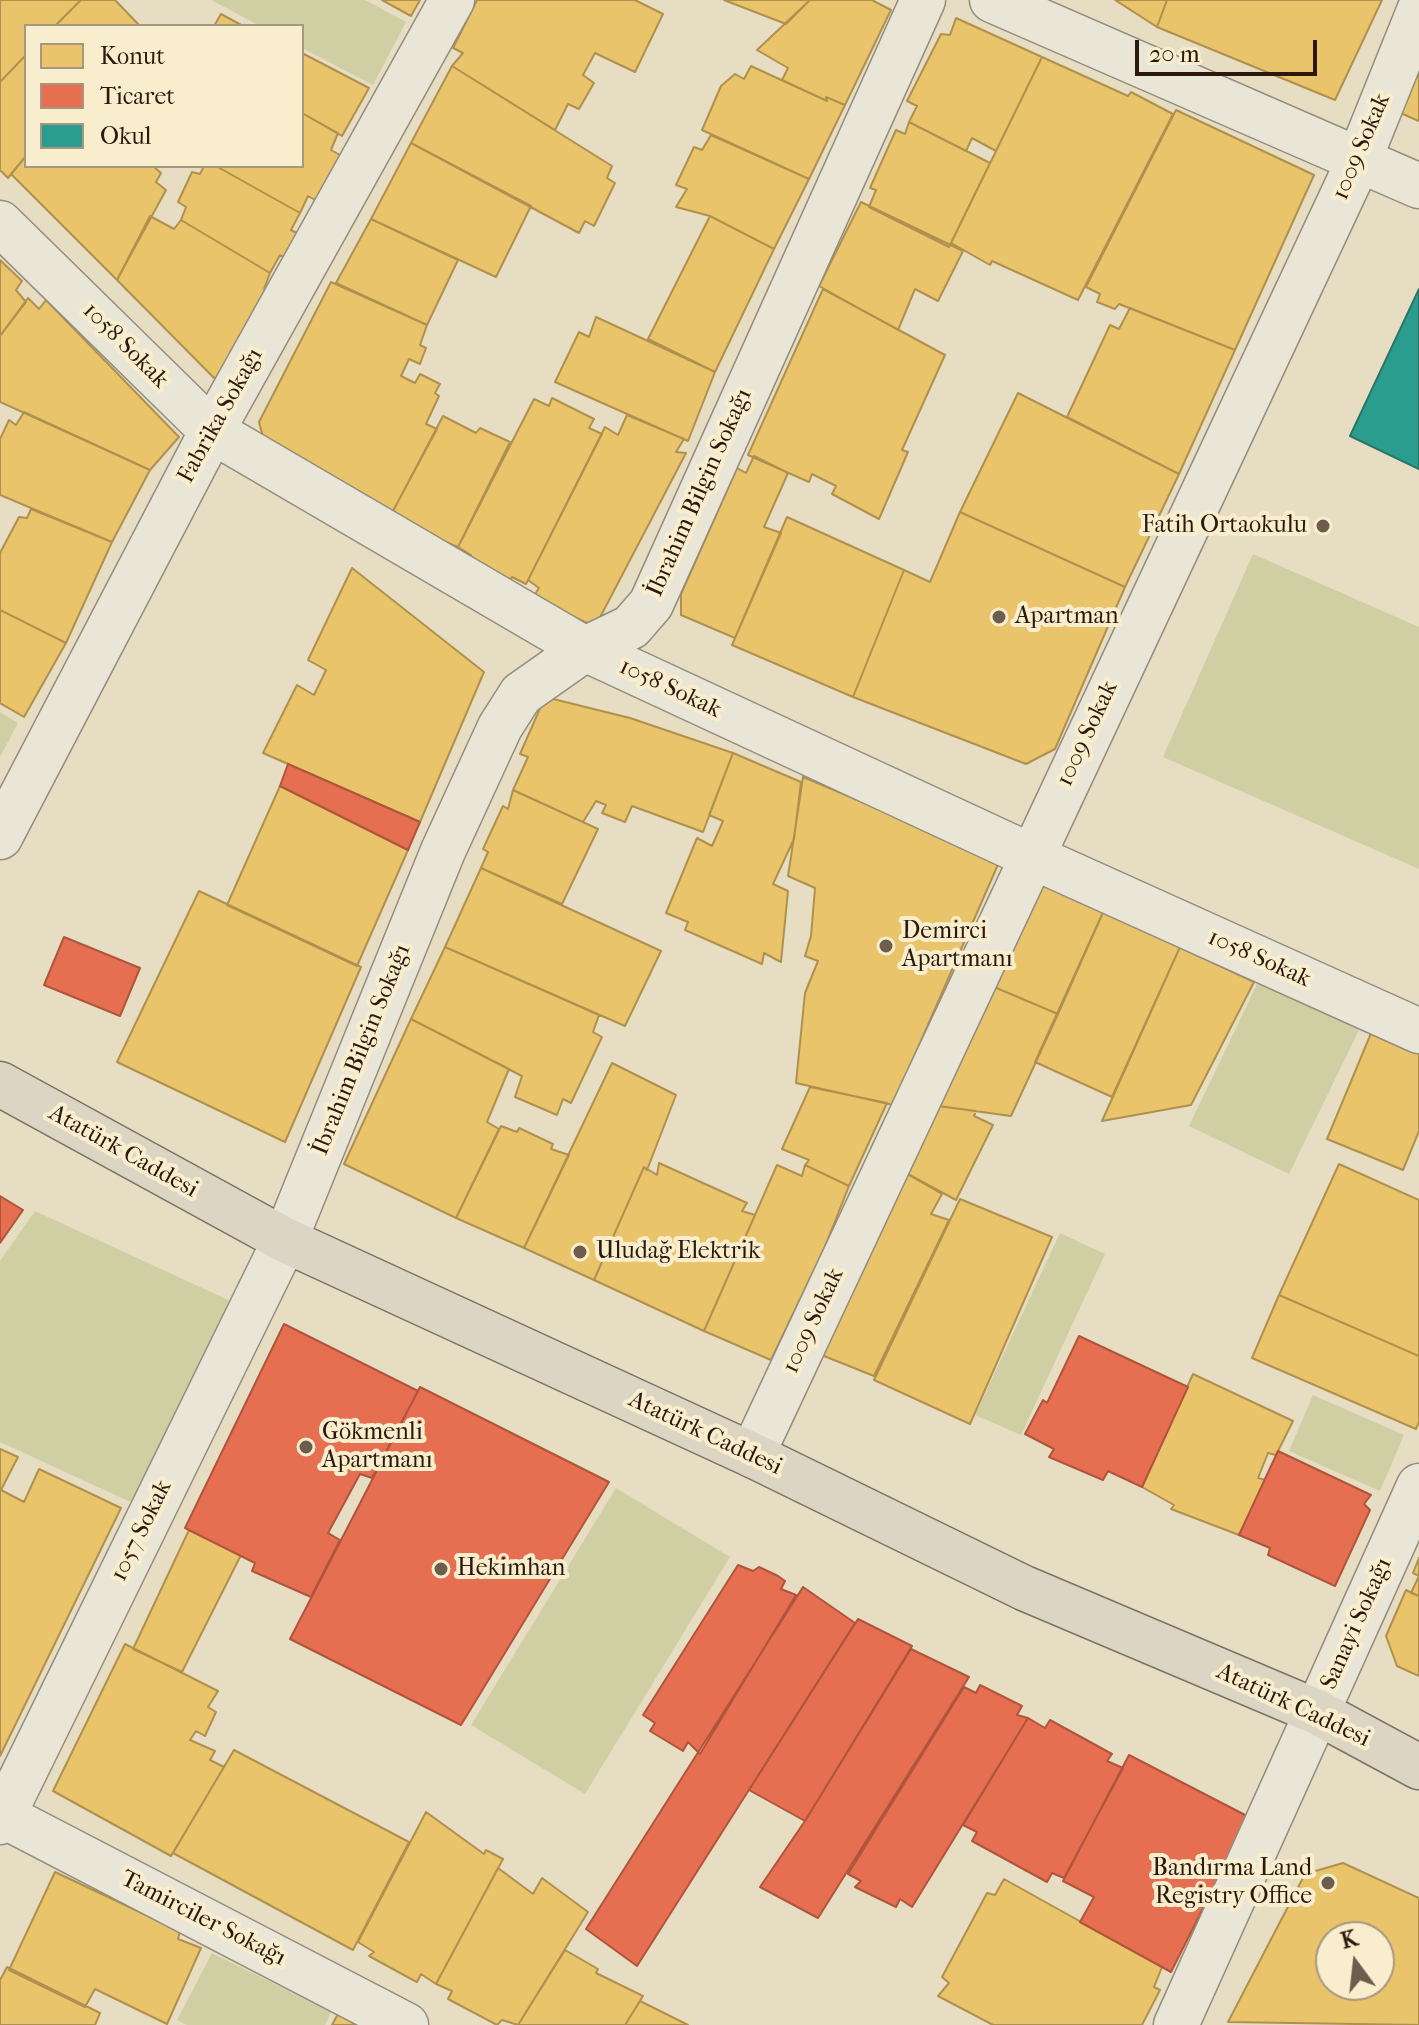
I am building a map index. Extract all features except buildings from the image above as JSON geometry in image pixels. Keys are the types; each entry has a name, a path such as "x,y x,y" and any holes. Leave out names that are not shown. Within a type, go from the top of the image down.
{"main road":[{"name":"Atatürk Caddesi","path":"0,1084 285,1240 752,1455 1024,1588 1317,1712 1419,1767"}],"street":[{"name":"Fabrika Sokağı","path":"0,837 212,431 452,0"},
{"name":"İbrahim Bilgin Sokağı","path":"285,1240 443,851 500,727 521,694 585,649 631,627 651,604 923,0"},
{"path":"992,0 1419,186"},
{"name":"1009 Sokak","path":"752,1455 1359,160 1419,11"},
{"name":"1058 Sokak","path":"0,223 212,431 585,649 1031,856 1419,1031"},
{"name":"1057 Sokak","path":"1,1817 285,1240"},
{"name":"Sanayi Sokağı","path":"1176,2025 1419,1486"},
{"name":"Tamirciler Sokağı","path":"1,1817 406,2025"}],"green space":[{"path":"211,0 365,0 406,22 373,85 304,49 304,24 256,24"},
{"path":"1253,554 1419,627 1419,869 1163,757"},
{"path":"0,712 18,723 0,757"},
{"path":"1259,980 1360,1028 1289,1174 1189,1126"},
{"path":"35,1211 237,1304 137,1505 0,1442 0,1261"},
{"path":"1060,1233 1105,1254 1021,1435 975,1415"},
{"path":"1313,1395 1404,1435 1380,1491 1289,1451"},
{"path":"616,1488 730,1557 585,1794 471,1725"},
{"path":"212,1953 331,2012 325,2025 187,2025 177,2020"}],"place":[{"name":"Fatih Ortaokulu","path":"1323,526"},
{"name":"Apartman","path":"999,617"},
{"name":"Demirci Apartmanı","path":"886,946"},
{"name":"Uludağ Elektrik","path":"580,1252"},
{"name":"Gökmenli Apartmanı","path":"306,1447"},
{"name":"Hekimhan","path":"441,1569"},
{"name":"Bandırma Land Registry Office","path":"1328,1883"}]}
